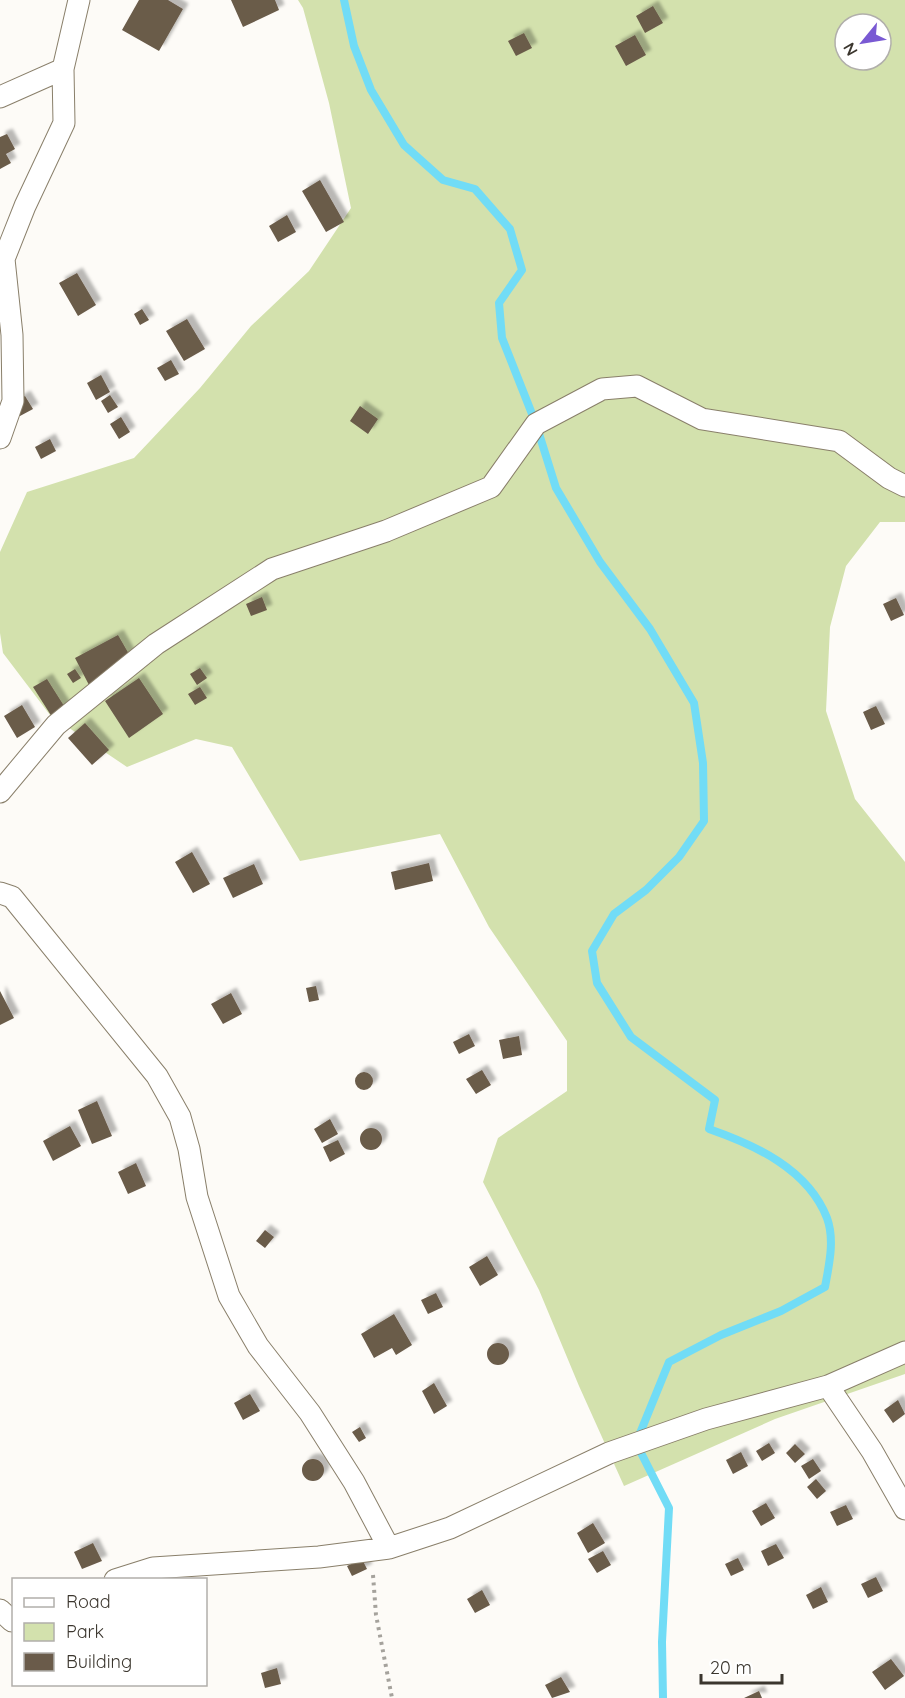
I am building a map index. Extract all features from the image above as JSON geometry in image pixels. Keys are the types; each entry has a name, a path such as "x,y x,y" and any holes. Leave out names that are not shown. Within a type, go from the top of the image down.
{"street":[{"path":"0,438 13,401 12,335 4,259 25,206 64,123 63,69 79,0"},
{"path":"0,97 63,69"},
{"path":"0,792 56,725 156,644 272,568 386,531 492,487 536,424 602,389 637,386 702,419 839,441 889,478 905,486"},
{"path":"0,893 12,897 157,1076 180,1117 189,1149 197,1197 229,1296 258,1346 310,1413 354,1482 380,1549"},
{"path":"121,1578 153,1568 380,1549 450,1528 609,1453 706,1419 828,1386 905,1352"},
{"path":"828,1386 872,1451 905,1509"}],"path":[{"path":"380,1549 376,1615 392,1698"}],"green space":[{"path":"298,0 905,0 905,522 880,522 846,566 830,627 826,711 855,799 905,862 905,1374 775,1419 624,1486 539,1290 483,1182 498,1138 567,1091 567,1041 489,927 440,834 300,861 232,747 196,739 127,767 50,715 3,653 0,633 0,552 27,492 134,458 200,388 251,326 309,271 351,208 329,103 303,8"}],"building":[{"path":"139,0 168,0 183,9 159,51 122,30"},
{"path":"231,0 275,0 279,10 243,27"},
{"path":"653,6 663,23 645,33 636,16"},
{"path":"524,33 532,48 516,56 508,41"},
{"path":"635,35 646,55 626,66 615,46"},
{"path":"7,134 15,149 6,154 11,163 0,169 0,137"},
{"path":"320,180 344,222 326,232 302,191"},
{"path":"287,215 296,232 278,242 269,226"},
{"path":"77,273 96,305 78,316 59,283"},
{"path":"142,309 149,320 140,325 134,314"},
{"path":"187,319 205,349 184,361 166,331"},
{"path":"171,360 179,374 165,381 157,368"},
{"path":"101,375 110,392 96,400 87,383"},
{"path":"110,395 118,407 108,413 101,401"},
{"path":"25,396 33,409 20,416 13,403"},
{"path":"360,406 378,419 368,434 350,421"},
{"path":"121,417 130,432 119,439 110,424"},
{"path":"50,439 56,451 41,459 35,447"},
{"path":"262,597 267,610 251,616 246,604"},
{"path":"896,598 904,615 891,621 883,604"},
{"path":"118,635 133,661 89,685 75,658"},
{"path":"200,668 207,678 197,685 190,674"},
{"path":"75,669 81,678 73,683 67,674"},
{"path":"139,678 163,714 129,738 105,701"},
{"path":"47,679 66,709 52,717 33,687"},
{"path":"200,687 207,698 195,705 188,694"},
{"path":"22,705 35,727 17,738 4,716"},
{"path":"876,706 885,724 871,730 863,712"},
{"path":"85,723 109,750 92,765 68,738"},
{"path":"192,852 210,884 193,893 175,862"},
{"path":"429,863 433,881 395,890 391,872"},
{"path":"254,864 263,884 233,898 223,878"},
{"path":"316,986 319,1000 309,1002 306,988"},
{"path":"0,991 14,1018 0,1025"},
{"path":"231,993 242,1014 223,1024 211,1004"},
{"path":"469,1034 475,1046 459,1054 453,1042"},
{"path":"519,1036 522,1055 503,1059 499,1040"},
{"path":"482,1070 491,1085 476,1094 466,1079"},
{"path":"360,1072 368,1072 373,1077 371,1088 360,1090 355,1085 355,1077"},
{"path":"97,1101 112,1136 92,1144 78,1110"},
{"path":"330,1119 338,1134 322,1143 314,1129"},
{"path":"70,1126 81,1146 53,1161 43,1141"},
{"path":"367,1128 375,1128 382,1135 382,1143 375,1150 367,1150 360,1143 360,1135"},
{"path":"338,1140 345,1154 330,1162 323,1147"},
{"path":"136,1163 146,1186 128,1194 118,1172"},
{"path":"265,1230 274,1237 265,1248 256,1241"},
{"path":"487,1256 498,1275 480,1286 469,1267"},
{"path":"436,1293 443,1307 428,1314 421,1300"},
{"path":"394,1314 412,1345 396,1355 392,1348 374,1358 361,1334"},
{"path":"494,1343 502,1343 509,1350 509,1358 502,1365 494,1365 487,1358 487,1350"},
{"path":"434,1383 447,1406 434,1414 422,1391"},
{"path":"250,1394 260,1411 243,1420 234,1403"},
{"path":"898,1400 905,1414 893,1423 884,1410"},
{"path":"360,1427 366,1438 359,1442 352,1432"},
{"path":"769,1443 775,1453 762,1461 756,1451"},
{"path":"795,1444 805,1454 795,1463 786,1453"},
{"path":"741,1452 748,1466 733,1474 726,1460"},
{"path":"313,1459 321,1462 324,1470 321,1478 313,1481 305,1478 302,1470 305,1462"},
{"path":"813,1459 821,1471 809,1479 801,1466"},
{"path":"816,1479 826,1491 817,1499 807,1487"},
{"path":"766,1503 775,1518 761,1526 752,1511"},
{"path":"846,1505 853,1519 837,1526 830,1512"},
{"path":"593,1523 605,1543 588,1553 577,1533"},
{"path":"93,1543 102,1561 82,1569 74,1552"},
{"path":"776,1544 784,1558 768,1566 761,1551"},
{"path":"603,1551 611,1565 597,1573 588,1559"},
{"path":"738,1558 744,1570 731,1576 725,1564"},
{"path":"362,1559 367,1569 352,1576 347,1566"},
{"path":"876,1577 883,1591 868,1598 861,1584"},
{"path":"821,1587 828,1602 813,1609 806,1595"},
{"path":"482,1590 490,1605 475,1613 467,1599"},
{"path":"891,1659 904,1676 885,1690 872,1672"},
{"path":"277,1668 281,1684 265,1688 261,1673"},
{"path":"561,1677 570,1692 552,1698 545,1685"},
{"path":"759,1691 762,1698 744,1698"}],"waterway":[{"path":"344,0 354,46 371,90 404,145 443,180 475,189 510,229 522,270 499,303 502,338 536,424 556,488 600,562 650,629 694,703 703,763 704,821 679,857 646,890 614,914 592,951 597,983 631,1037 715,1100 709,1129 762,1151 793,1173 818,1201 827,1218 831,1235 831,1252 825,1287 781,1311 721,1335 669,1362 636,1443 669,1508 662,1642 663,1698"}]}
